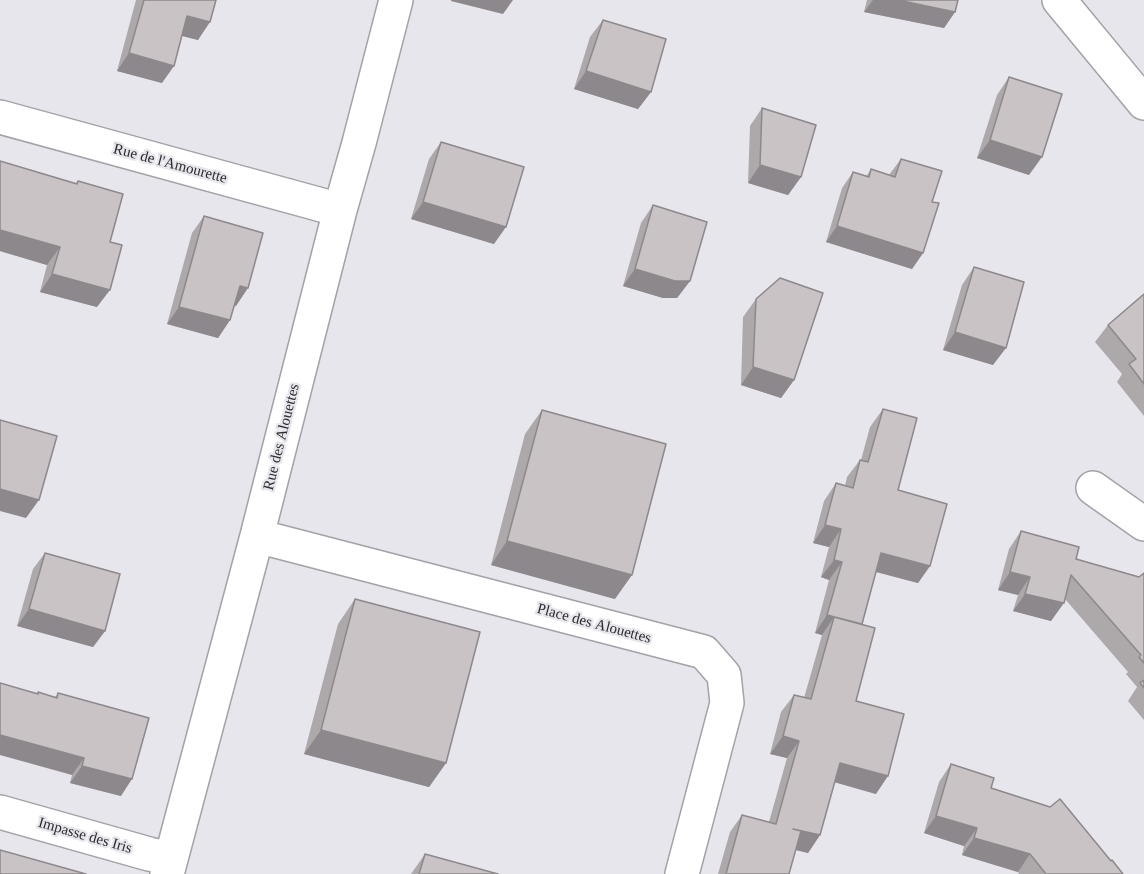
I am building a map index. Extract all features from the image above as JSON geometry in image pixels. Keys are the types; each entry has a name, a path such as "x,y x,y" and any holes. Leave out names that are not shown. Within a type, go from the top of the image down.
{"street":[{"name":"Rue des Alouettes","path":"169,866 396,0"},
{"path":"1059,0 1144,103"},
{"name":"Rue de l'Amourette","path":"0,117 340,210"},
{"path":"1093,488 1144,524"},
{"name":"Place des Alouettes","path":"257,536 704,652 724,675 727,703 682,874"},
{"name":"Impasse des Iris","path":"0,812 137,851 169,866"}],"building":[{"path":"144,0 216,0 210,22 187,16 174,66 129,53"},
{"path":"898,0 958,0 955,12"},
{"path":"603,20 666,39 651,92 586,71"},
{"path":"1009,77 1062,94 1042,157 990,140"},
{"path":"762,108 816,125 801,177 760,165"},
{"path":"441,142 524,167 506,227 423,202"},
{"path":"901,159 942,171 932,202 939,203 923,253 837,226 853,172 869,177 871,169 895,177"},
{"path":"0,161 77,184 78,181 123,194 110,242 122,245 110,290 52,274 60,247 0,230"},
{"path":"653,205 707,222 690,281 675,281 635,269"},
{"path":"204,216 263,233 248,288 240,286 230,320 179,307"},
{"path":"974,267 1024,282 1006,348 955,332"},
{"path":"780,278 823,293 794,380 753,367 756,299"},
{"path":"1144,294 1144,384 1129,364 1136,359 1108,325"},
{"path":"883,409 917,418 898,490 947,504 930,566 881,553 862,624 827,615 842,562 834,560 841,529 825,525 836,483 853,488 860,460 868,462"},
{"path":"542,410 666,444 632,575 507,541"},
{"path":"0,420 57,436 39,500 0,489"},
{"path":"1021,531 1079,547 1076,559 1139,577 1144,573 1144,663 1139,657 1141,655 1071,575 1064,603 1025,594 1030,577 1010,572"},
{"path":"45,553 120,574 105,631 29,609"},
{"path":"355,599 480,632 446,763 321,730"},
{"path":"834,617 875,628 856,701 904,714 888,776 840,763 820,835 793,829 801,831 789,874 726,874 742,815 776,824 799,741 783,736 794,695 811,699"},
{"path":"0,683 57,698 58,693 149,718 132,779 82,766 84,758 0,735"},
{"path":"951,764 994,778 991,788 1050,807 1060,799 1123,874 1046,874 1030,854 974,838 977,828 936,816"},
{"path":"0,850 86,874 0,874"},
{"path":"425,854 498,874 419,874"}]}
